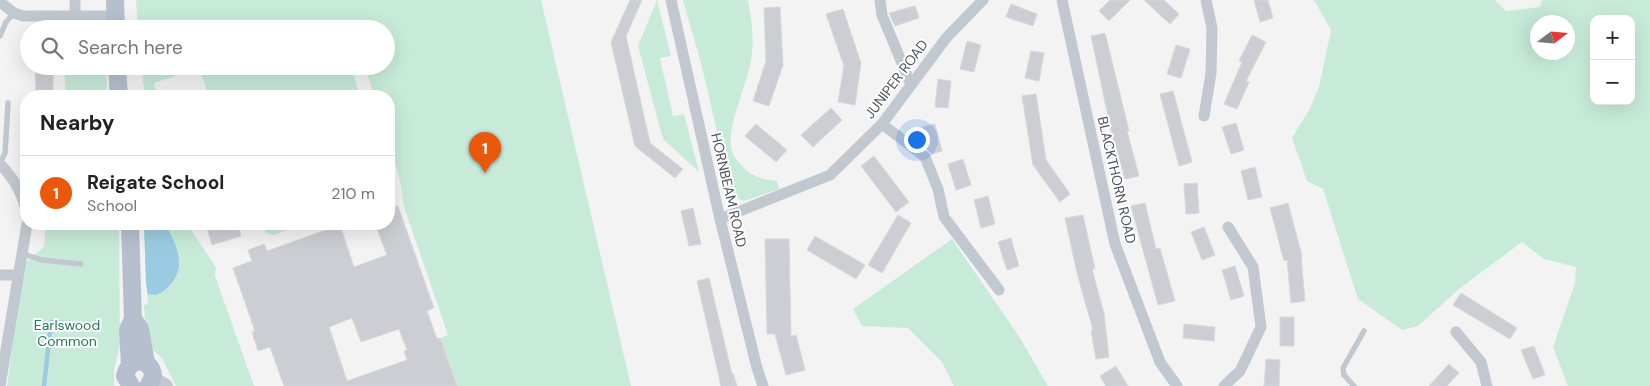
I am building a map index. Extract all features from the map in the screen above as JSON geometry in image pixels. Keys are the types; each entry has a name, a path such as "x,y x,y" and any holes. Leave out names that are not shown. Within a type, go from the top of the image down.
{"main road":[{"path":"118,75 119,90"},
{"path":"130,230 133,319 140,328 149,376 126,370 125,376 131,386"}],"street":[{"path":"75,0 75,17"},
{"name":"HORNBEAM ROAD","path":"671,0 720,219 763,386"},
{"path":"880,0 882,15 911,85"},
{"name":"JUNIPER ROAD","path":"720,219 830,175 882,124 947,37 983,0"},
{"name":"BLACKTHORN ROAD","path":"1062,0 1115,244 1160,362 1177,386"},
{"path":"1204,116 1211,73 1212,28 1206,0"},
{"path":"0,2 14,13 31,17 115,15"},
{"path":"882,124 925,157 938,189 944,217 999,290"},
{"path":"0,164 14,179 20,190"},
{"path":"1224,386 1240,371 1261,327 1253,267 1228,227"},
{"path":"0,386 27,230"},
{"path":"0,275 18,275"},
{"path":"1456,332 1481,362 1487,386"}],"lane":[{"path":"0,36 6,22 14,13"},
{"path":"0,164 5,153 8,103"},
{"path":"23,254 42,260 81,264"},
{"path":"1354,386 1344,375 1344,368 1364,331"}],"green space":[{"path":"136,0 541,0 631,386 457,386 440,338 448,335 404,207 400,180 395,163 395,90 372,90 368,75 395,75 395,20 137,20"},
{"path":"657,0 671,56 660,58 673,116 684,114 699,172 663,139 638,46"},
{"path":"683,0 748,0 751,16 752,57 731,132 732,151 743,167 758,177 777,181 779,189 744,201 736,198 731,191 702,67"},
{"path":"1314,0 1495,0 1506,11 1540,7 1542,0 1650,0 1650,386 1568,386 1553,347 1575,283 1576,267 1544,259 1522,242 1459,289 1418,326 1402,330 1358,299 1323,189 1307,181 1292,138 1310,108 1319,87 1331,30"},
{"path":"65,75 106,75 106,90 66,90"},
{"path":"142,75 178,75 154,83 156,90 144,90"},
{"path":"202,75 354,75 358,90 207,90"},
{"name":"Earlswood Common","path":"45,230 119,230 120,344 114,371 114,386 7,386 23,264 44,247"},
{"path":"144,230 191,230 216,267 215,276 254,386 176,386 162,358 153,350 150,343 144,305 148,304"},
{"path":"264,230 287,230 274,235 266,233"},
{"path":"952,239 1020,338 1048,386 954,386 942,362 908,328 862,326 853,309"}],"water":[{"path":"144,230 168,230 179,257 177,273 164,291 156,295 148,294"}],"building":[{"path":"630,0 642,0 626,36 650,143 683,169 675,178 635,146 611,42"},
{"path":"1110,0 1130,0 1109,21 1099,11"},
{"path":"1144,0 1164,0 1179,14 1170,24"},
{"path":"1254,0 1268,0 1273,18 1260,22"},
{"path":"1011,4 1037,14 1033,26 1006,17"},
{"path":"915,6 919,18 895,26 889,13"},
{"path":"780,7 783,65 769,106 753,101 766,61 764,8"},
{"path":"843,9 861,63 855,105 838,102 844,66 826,14"},
{"path":"1105,33 1139,176 1125,179 1112,135 1091,36"},
{"path":"1252,35 1266,42 1246,81 1249,82 1237,109 1224,104 1242,62 1239,61"},
{"path":"967,41 981,45 974,72 960,69"},
{"path":"1176,45 1190,49 1181,78 1167,74"},
{"path":"1031,51 1044,53 1039,81 1025,78"},
{"path":"35,75 53,75 53,90 36,90"},
{"path":"938,79 951,81 948,108 935,107"},
{"path":"1173,91 1192,162 1179,166 1160,94"},
{"path":"1036,94 1046,160 1070,194 1060,202 1033,165 1022,96"},
{"path":"831,108 842,120 813,147 801,135"},
{"path":"1236,123 1244,150 1231,154 1222,127"},
{"path":"756,124 787,150 776,162 745,136"},
{"path":"935,124 942,151 932,154 927,149 922,127"},
{"path":"874,156 909,202 896,212 861,166"},
{"path":"963,159 971,185 956,190 948,164"},
{"path":"1255,167 1262,197 1248,200 1241,171"},
{"path":"1197,183 1199,213 1186,214 1184,184"},
{"path":"988,196 995,224 981,228 974,200"},
{"path":"1145,203 1156,249 1160,248 1175,301 1158,305 1131,206"},
{"path":"1288,203 1302,256 1305,301 1291,303 1287,260 1284,261 1270,208"},
{"path":"398,206 434,308 427,311 437,339 440,338 457,386 284,386 270,347 258,351 252,332 255,331 233,268 252,261 248,250 264,244 267,251 326,230 342,230 354,267 387,255 377,230 395,230 395,207","holes":["352,318 361,342 399,329 407,350 404,351 407,360 347,381 329,327"]},
{"path":"693,208 701,244 689,246 681,211"},
{"path":"898,215 911,223 882,273 868,265"},
{"path":"1083,215 1095,269 1092,269 1104,314 1109,357 1096,359 1091,330 1093,330 1077,273 1065,218"},
{"path":"1204,227 1215,255 1202,260 1191,232"},
{"path":"208,230 240,230 241,236 212,245"},
{"path":"815,236 865,265 856,279 807,250"},
{"path":"1011,238 1019,266 1007,270 998,242"},
{"path":"765,239 789,239 791,336 796,335 805,370 786,375 775,334 767,334"},
{"path":"1235,266 1244,296 1231,300 1222,270"},
{"path":"709,278 732,374 737,386 721,386 697,281"},
{"path":"1461,293 1517,328 1510,339 1453,305"},
{"path":"1280,317 1294,317 1294,346 1280,346"},
{"path":"1184,324 1215,327 1214,341 1183,338"},
{"path":"1534,346 1545,375 1533,379 1521,350"},
{"path":"1266,359 1280,360 1279,386 1264,386"},
{"path":"1449,364 1459,373 1447,386 1429,386"},
{"path":"1116,366 1128,386 1106,386 1100,376"}],"waterway":[{"path":"44,386 51,322 95,325"}],"place":[{"name":"Reigate School","path":"485,173"}]}
